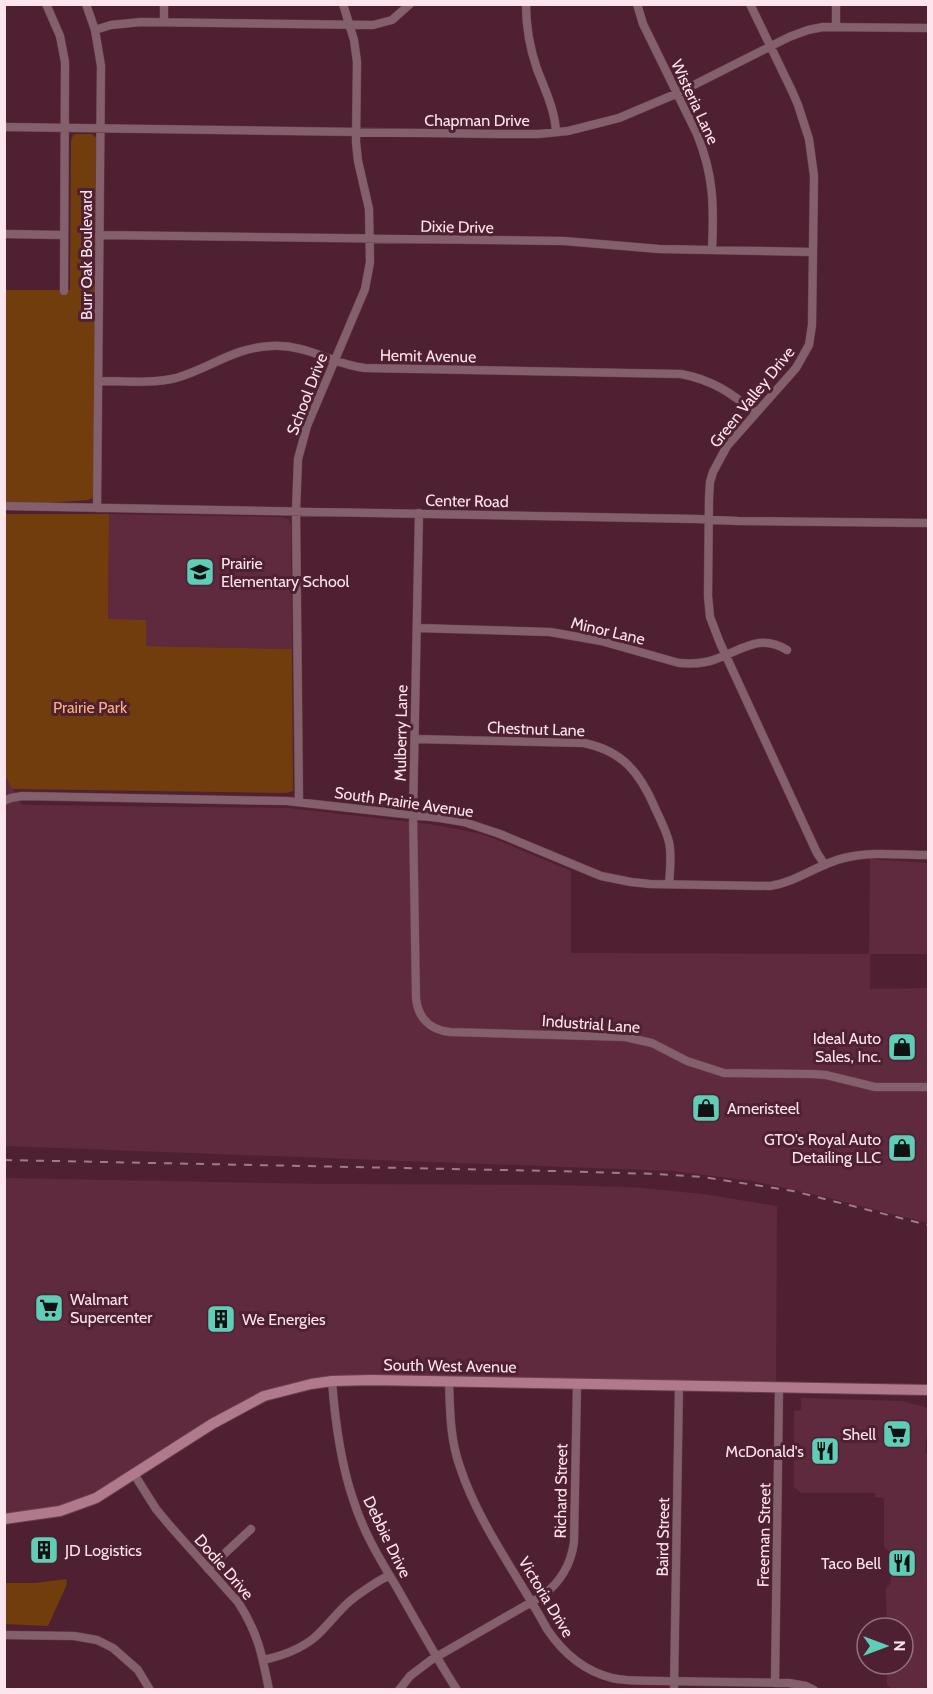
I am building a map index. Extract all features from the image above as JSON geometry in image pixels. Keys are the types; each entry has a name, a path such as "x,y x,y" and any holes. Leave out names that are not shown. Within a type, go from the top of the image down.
{"street":[{"name":"Burr Oak Boulevard","path":"46,4 57,28 65,62 64,291"},
{"name":"Burr Oak Boulevard","path":"86,4 95,30 101,66 97,508"},
{"path":"164,4 164,22"},
{"name":"School Drive","path":"299,802 297,476 308,426 365,288 369,269 369,209 358,161 356,132 357,62 350,25 343,4"},
{"path":"95,30 134,22 373,25 385,23 398,16 410,4"},
{"path":"526,4 530,43 554,114 556,132"},
{"name":"Wisteria Lane","path":"637,4 643,24 697,134 709,167 713,198 712,250"},
{"name":"Green Valley Drive","path":"750,4 798,105 809,139 814,176 812,325 808,345 796,368 727,446 715,466 710,482 708,519 709,607 713,626 725,655 817,853 825,865"},
{"path":"836,4 836,27"},
{"name":"Chapman Drive","path":"4,127 498,134 556,132 585,128 619,118 678,93 808,30 836,27 928,28"},
{"path":"4,234 64,235"},
{"name":"Dixie Drive","path":"99,235 564,241 658,249 813,252"},
{"name":"Hemit Avenue","path":"98,381 169,379 190,373 237,352 270,346 305,349 352,366 365,368 681,374 705,380 723,388 756,413"},
{"name":"Center Road","path":"4,507 419,513 708,519 749,522 928,523"},
{"name":"Mulberry Lane","path":"419,513 413,814 416,998 418,1011 425,1022"},
{"name":"Minor Lane","path":"417,628 550,632 601,641 689,664 715,660 735,650 763,642 778,645 787,650"},
{"name":"Chestnut Lane","path":"415,739 584,742 616,754 640,777 662,823 669,843 669,884"},
{"name":"South Prairie Avenue","path":"4,801 22,796 299,802 413,814 454,820 480,827 592,872 631,882 770,886 779,885 846,858 872,854 928,855"},
{"name":"Industrial Lane","path":"425,1022 436,1029 450,1032 625,1037 661,1047 694,1063 724,1073 812,1074 843,1079 870,1087 928,1087"},
{"name":"South West Avenue","path":"4,1519 60,1512 96,1498 212,1424 248,1404 284,1390 332,1381 928,1390"},
{"name":"Debbie Drive","path":"332,1381 339,1446 353,1500 366,1533 436,1657 457,1689"},
{"name":"Victoria Drive","path":"449,1381 451,1424 459,1466 473,1500 556,1642 579,1664 603,1675 619,1679 674,1685 775,1683 814,1689"},
{"name":"Richard Street","path":"399,1689 415,1672 436,1657 552,1589 566,1569 573,1551 577,1384"},
{"name":"Baird Street","path":"674,1685 679,1385"},
{"name":"Freeman Street","path":"775,1683 779,1387"},
{"name":"Dodie Drive","path":"134,1474 156,1509 247,1616 258,1641 269,1689"},
{"path":"208,1569 251,1528"},
{"path":"263,1660 282,1656 315,1637 351,1600 389,1575"},
{"path":"4,1635 74,1636 97,1640 113,1648 138,1670 150,1689"}],"shaded area":[{"name":"Prairie Elementary School","path":"109,514 289,519 291,525 292,649 146,646 108,620"},
{"path":"7,779 22,805 288,808 429,824 477,833 571,871 571,953 869,954 870,859 928,863 928,954 870,954 870,989 928,988 928,1223 753,1181 673,1171 5,1146 5,780"},
{"path":"4,1178 631,1187 703,1194 777,1206 776,1386 350,1380 282,1389 95,1498 5,1518"},
{"path":"801,1398 903,1401 928,1408 925,1452 928,1455 928,1685 925,1688 891,1688 887,1685 887,1676 915,1676 915,1616 887,1616 886,1590 891,1583 890,1552 884,1547 884,1498 875,1497 875,1493 801,1493 794,1487 794,1411 801,1410"}],"green space":[{"path":"92,134 96,138 94,494 88,500 5,503 5,290 70,290 71,142 73,135"},
{"name":"Prairie Park","path":"6,514 109,514 108,619 146,620 146,646 292,649 293,791 286,793 12,789 7,779 4,780"},
{"path":"66,1579 67,1584 48,1626 5,1624 5,1583 36,1583"}],"railway":[{"path":"4,1160 552,1171 703,1177 793,1191 928,1225"}],"place":[{"name":"Prairie Elementary School","path":"200,572"},
{"name":"Ideal Auto Sales, Inc.","path":"902,1047"},
{"name":"Ameristeel","path":"706,1108"},
{"name":"GTO's Royal Auto Detailing LLC","path":"902,1148"},
{"name":"Walmart Supercenter","path":"49,1308"},
{"name":"We Energies","path":"221,1319"},
{"name":"Shell","path":"897,1434"},
{"name":"McDonald's","path":"825,1451"},
{"name":"JD Logistics","path":"44,1550"},
{"name":"Taco Bell","path":"902,1563"}]}
